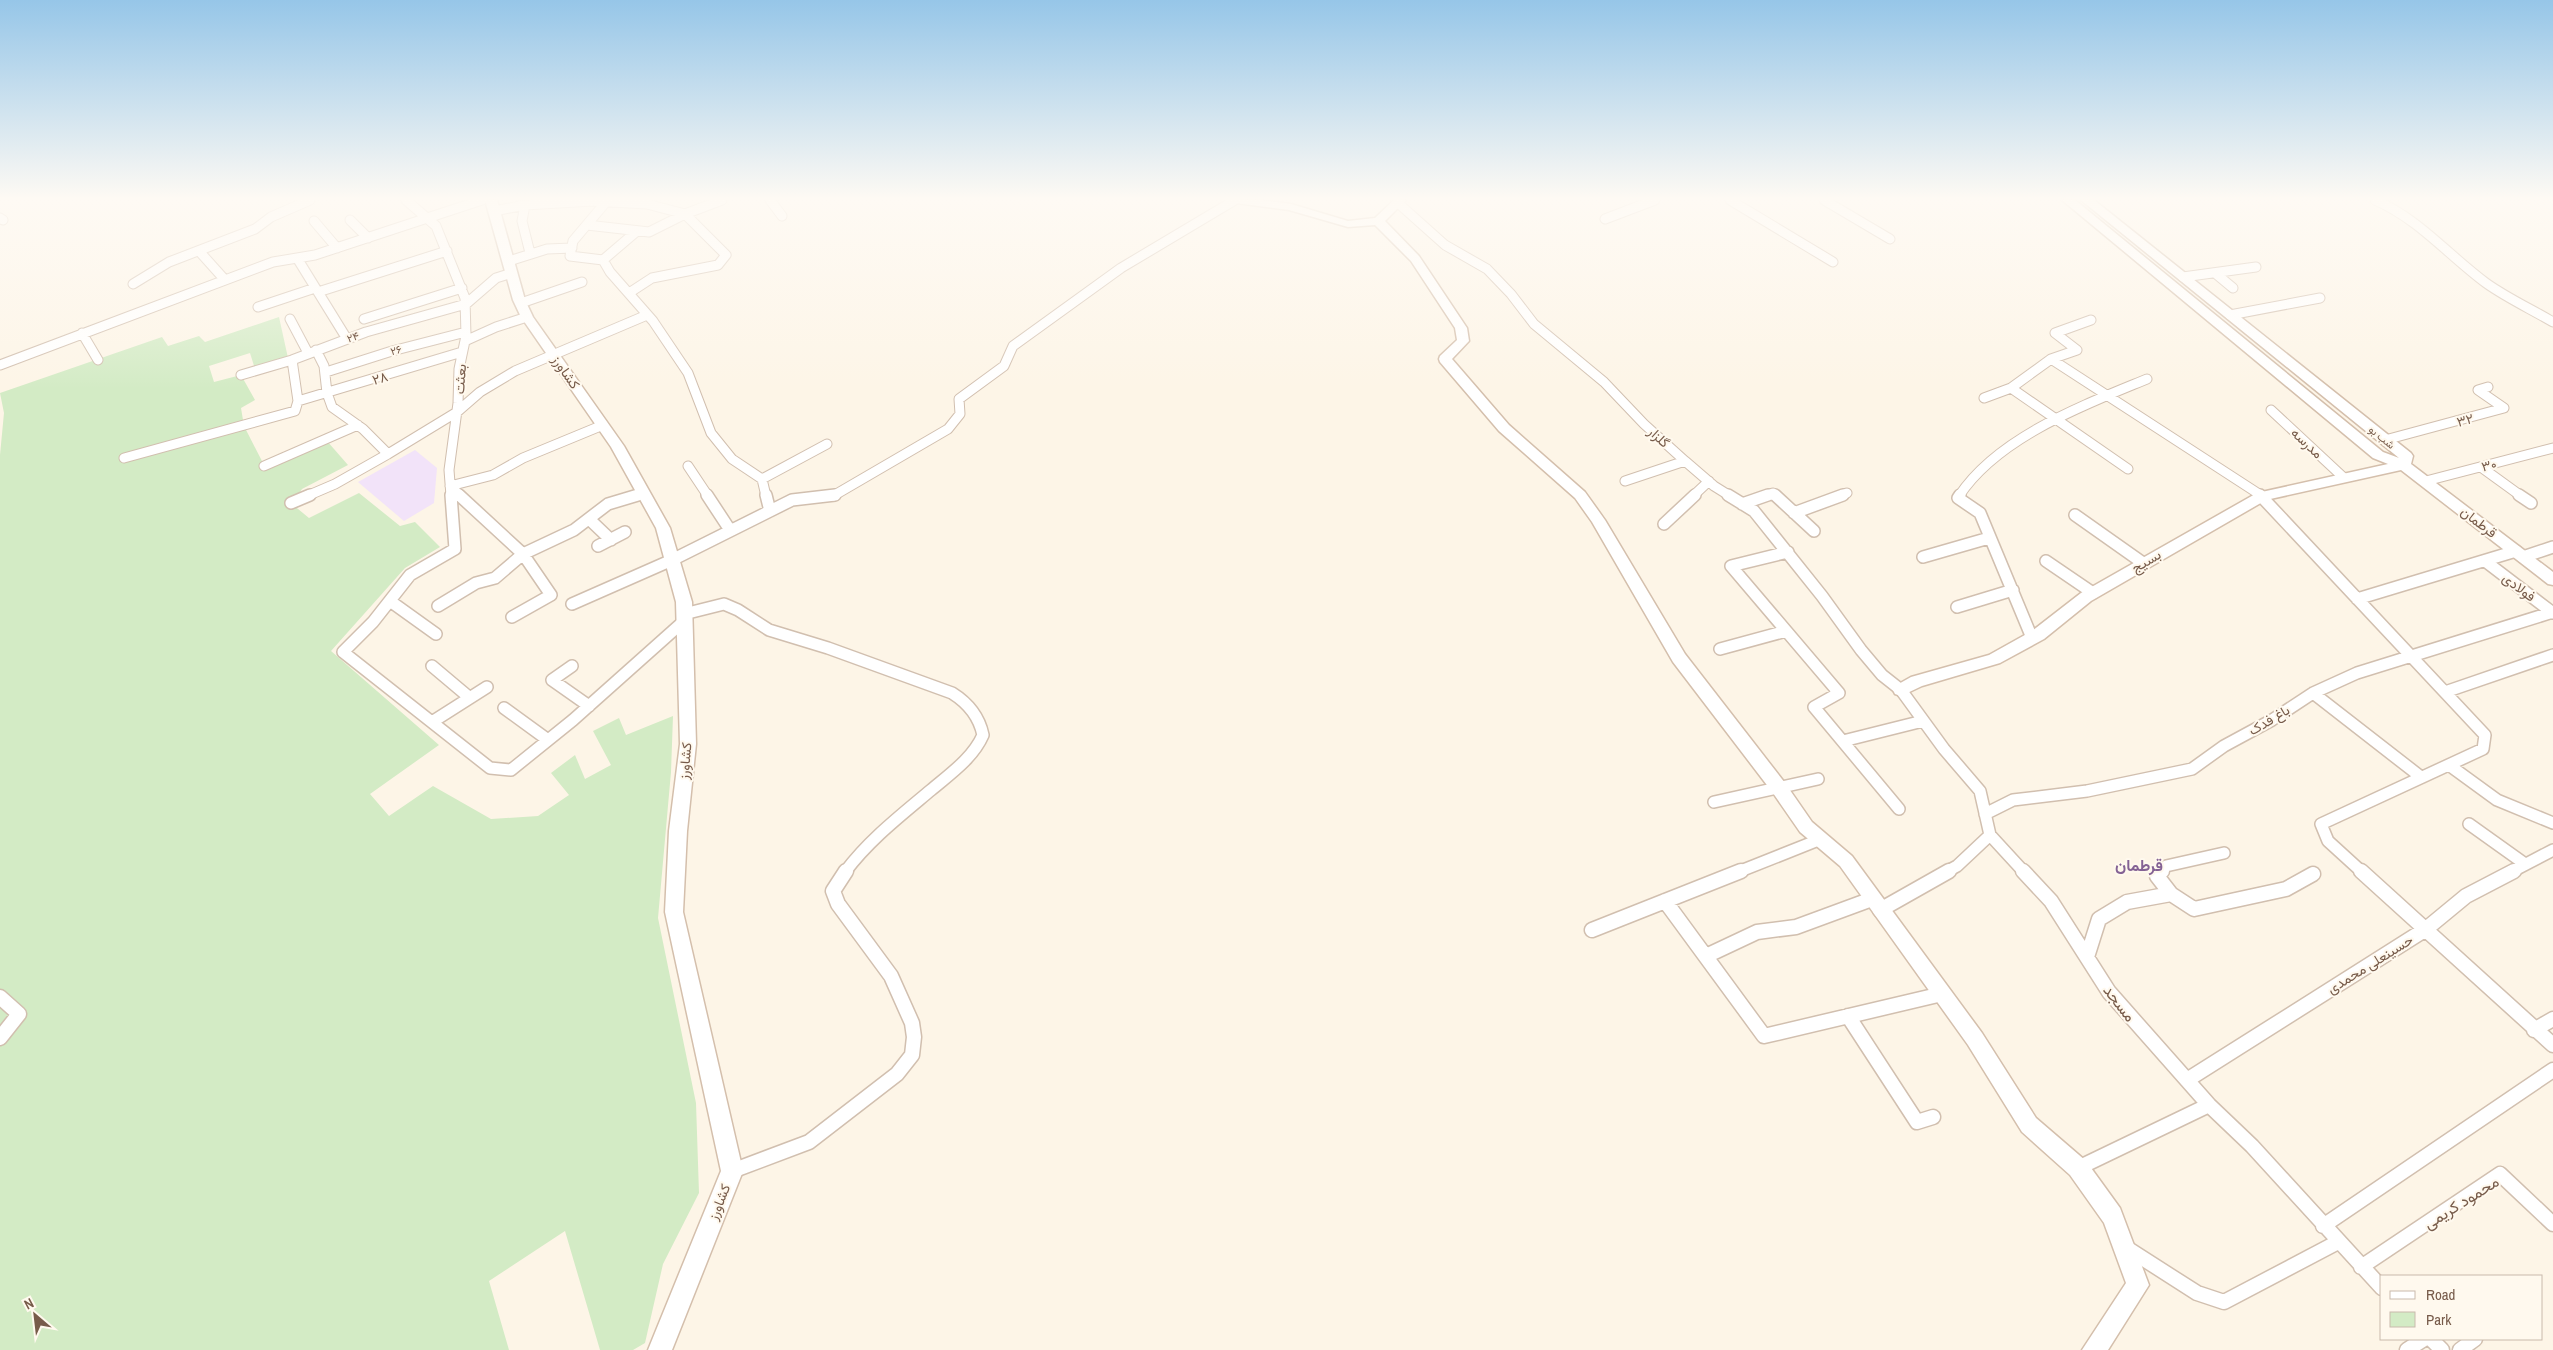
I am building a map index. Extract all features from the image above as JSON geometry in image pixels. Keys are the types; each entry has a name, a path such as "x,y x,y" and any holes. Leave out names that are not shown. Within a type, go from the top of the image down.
{"street":[{"path":"133,284 167,263"},
{"path":"210,263 225,280"},
{"path":"0,365 270,263"},
{"path":"300,263 347,338"},
{"path":"258,307 407,263"},
{"name":"بعثت","path":"390,600 410,575 455,550 449,470 457,412 459,369 466,336 466,304 452,263"},
{"name":"کشاورز","path":"509,263 524,310 618,446 663,528 684,602 688,744 678,831 674,912 732,1170 660,1350"},
{"path":"466,304 516,263"},
{"path":"605,263 647,315 688,373 712,433 732,459 762,479 770,511"},
{"path":"628,293 652,278 718,266 720,263"},
{"path":"572,604 672,560 792,500 833,496 948,429 960,414 959,399 1004,366 1013,346 1129,263"},
{"path":"1418,263 1461,328 1463,341 1445,359 1504,428 1580,495 1598,520 1679,658 1779,788 1806,827 1846,861 1975,1039 2029,1126 2078,1168 2112,1216 2138,1285 2094,1350"},
{"name":"گلزار","path":"1477,263 1488,269 1512,294 1534,324 1604,382 1644,424 1685,461 1709,481 1754,511 1788,552 1882,675 1901,690"},
{"name":"شب بو","path":"2145,263 2378,455 2404,465 2406,456 2166,263"},
{"path":"2463,263 2487,283 2553,322"},
{"path":"2183,277 2256,267"},
{"path":"2215,273 2233,288"},
{"name":"۲۶","path":"326,372 392,350 466,336 496,327 524,310 582,282"},
{"path":"364,320 462,288"},
{"path":"2230,315 2320,298"},
{"name":"۲۴","path":"242,375 292,360 347,338 418,316 466,304"},
{"path":"292,503 335,484 388,454 457,412 480,392 515,371 647,315"},
{"path":"290,319 312,352 325,361 325,394 333,409 372,435 388,454"},
{"path":"1984,398 2011,388 2051,358 2077,350 2055,333 2091,320"},
{"path":"82,333 98,360"},
{"name":"۲۸","path":"298,401 462,352"},
{"path":"2051,358 2262,496 2485,735 2483,749 2321,824 2328,841 2534,1030 2553,1045"},
{"path":"124,458 276,418 295,411 298,401 292,360"},
{"path":"2032,638 1980,513 1958,498 1978,470 2003,448 2107,395 2147,379"},
{"name":"۳۲","path":"2385,440 2469,419 2504,408 2478,390 2488,387"},
{"path":"2011,388 2128,469"},
{"name":"مدرسه","path":"2271,410 2343,477"},
{"path":"264,466 358,424"},
{"path":"450,486 493,475 523,458 603,425"},
{"path":"762,479 827,444"},
{"name":"۳۰","path":"2426,481 2553,448"},
{"path":"1625,481 1685,461"},
{"name":"بسیج","path":"1901,690 1917,681 1994,659 2032,638 2093,593 2262,496 2404,465"},
{"name":"قرطمان","path":"2404,465 2553,580"},
{"path":"688,466 730,530"},
{"path":"2481,467 2531,503"},
{"path":"1664,524 1709,481"},
{"path":"450,486 523,554 551,595 512,617"},
{"path":"438,606 476,583 494,578 523,554 574,530 608,504 643,492"},
{"path":"1742,504 1773,493 1814,531"},
{"path":"1794,512 1847,493"},
{"path":"2075,515 2143,563"},
{"path":"589,519 611,540"},
{"path":"598,546 625,532"},
{"path":"1923,557 1989,538"},
{"path":"2357,599 2485,561 2553,547"},
{"path":"1788,552 1731,566 1755,597 1839,693 1814,707 1899,810"},
{"path":"2046,561 2093,593"},
{"name":"فولادی","path":"2485,561 2553,613"},
{"path":"1957,607 2012,590"},
{"path":"436,634 390,600 343,652 490,768 511,770 589,706 684,617 724,604 738,610 770,630 828,648 952,693 961,698 975,714 983,735 981,743 962,762 880,832 854,862 833,891 835,899 891,976 912,1023 914,1037 912,1055 897,1074 809,1142 794,1150 732,1170"},
{"name":"باغ فدک","path":"1985,814 2013,800 2087,791 2192,769 2224,746 2272,720 2312,693 2357,673 2553,613"},
{"path":"1720,650 1786,631"},
{"path":"2445,692 2553,655"},
{"path":"432,666 470,698"},
{"path":"572,666 552,680 589,706"},
{"path":"432,722 487,687"},
{"name":"مسجد","path":"1901,690 1923,721 1980,791 1990,835 2051,901 2109,992 2209,1105 2252,1146 2323,1226 2380,1286"},
{"path":"2312,693 2421,777"},
{"path":"504,708 548,740"},
{"path":"1843,741 1923,721"},
{"path":"2450,764 2497,800 2553,823"},
{"path":"1714,802 1818,779"},
{"path":"2470,824 2525,864"},
{"path":"1706,956 1757,932 1796,927 1876,904 1957,866 1990,835"},
{"path":"1592,930 1821,839"},
{"name":"حسینعلی محمدی","path":"2186,1080 2426,929 2466,896 2553,850"},
{"path":"2224,853 2166,866 2157,876 2171,894 2194,909 2286,889 2313,874"},
{"path":"2087,956 2099,918 2127,902 2171,894"},
{"path":"1665,901 1764,1036 1942,994"},
{"path":"0,997 19,1014 0,1038"},
{"path":"1848,1016 1916,1122 1933,1117"},
{"path":"2534,1030 2553,1019"},
{"path":"2323,1226 2553,1070"},
{"path":"2078,1168 2209,1105"},
{"name":"محمود کریمی","path":"2361,1267 2500,1174 2553,1224"},
{"path":"2123,1246 2197,1292 2224,1302 2338,1242"},
{"path":"2407,1350 2422,1340"},
{"path":"2432,1340 2442,1350"},
{"path":"2460,1350 2474,1340"}],"shaded area":[{"path":"415,450 437,468 434,503 404,521 358,482"}],"green space":[{"path":"279,317 288,358 255,369 250,353 209,366 214,382 241,375 255,400 241,408 244,426 264,465 327,441 348,465 302,489 292,504 309,518 359,493 400,526 415,522 440,547 405,568 331,651 439,745 370,794 389,816 433,786 491,819 538,816 569,795 551,773 575,755 585,779 611,765 593,731 619,718 626,735 673,716 671,772 658,918 696,1103 699,1193 663,1264 645,1343 633,1350 600,1350 565,1231 489,1281 509,1350 0,1350 0,455 4,413 0,393 162,337 168,346 199,336 205,342"}],"district":[{"name":"قرطمان","path":"2139,865"}]}
